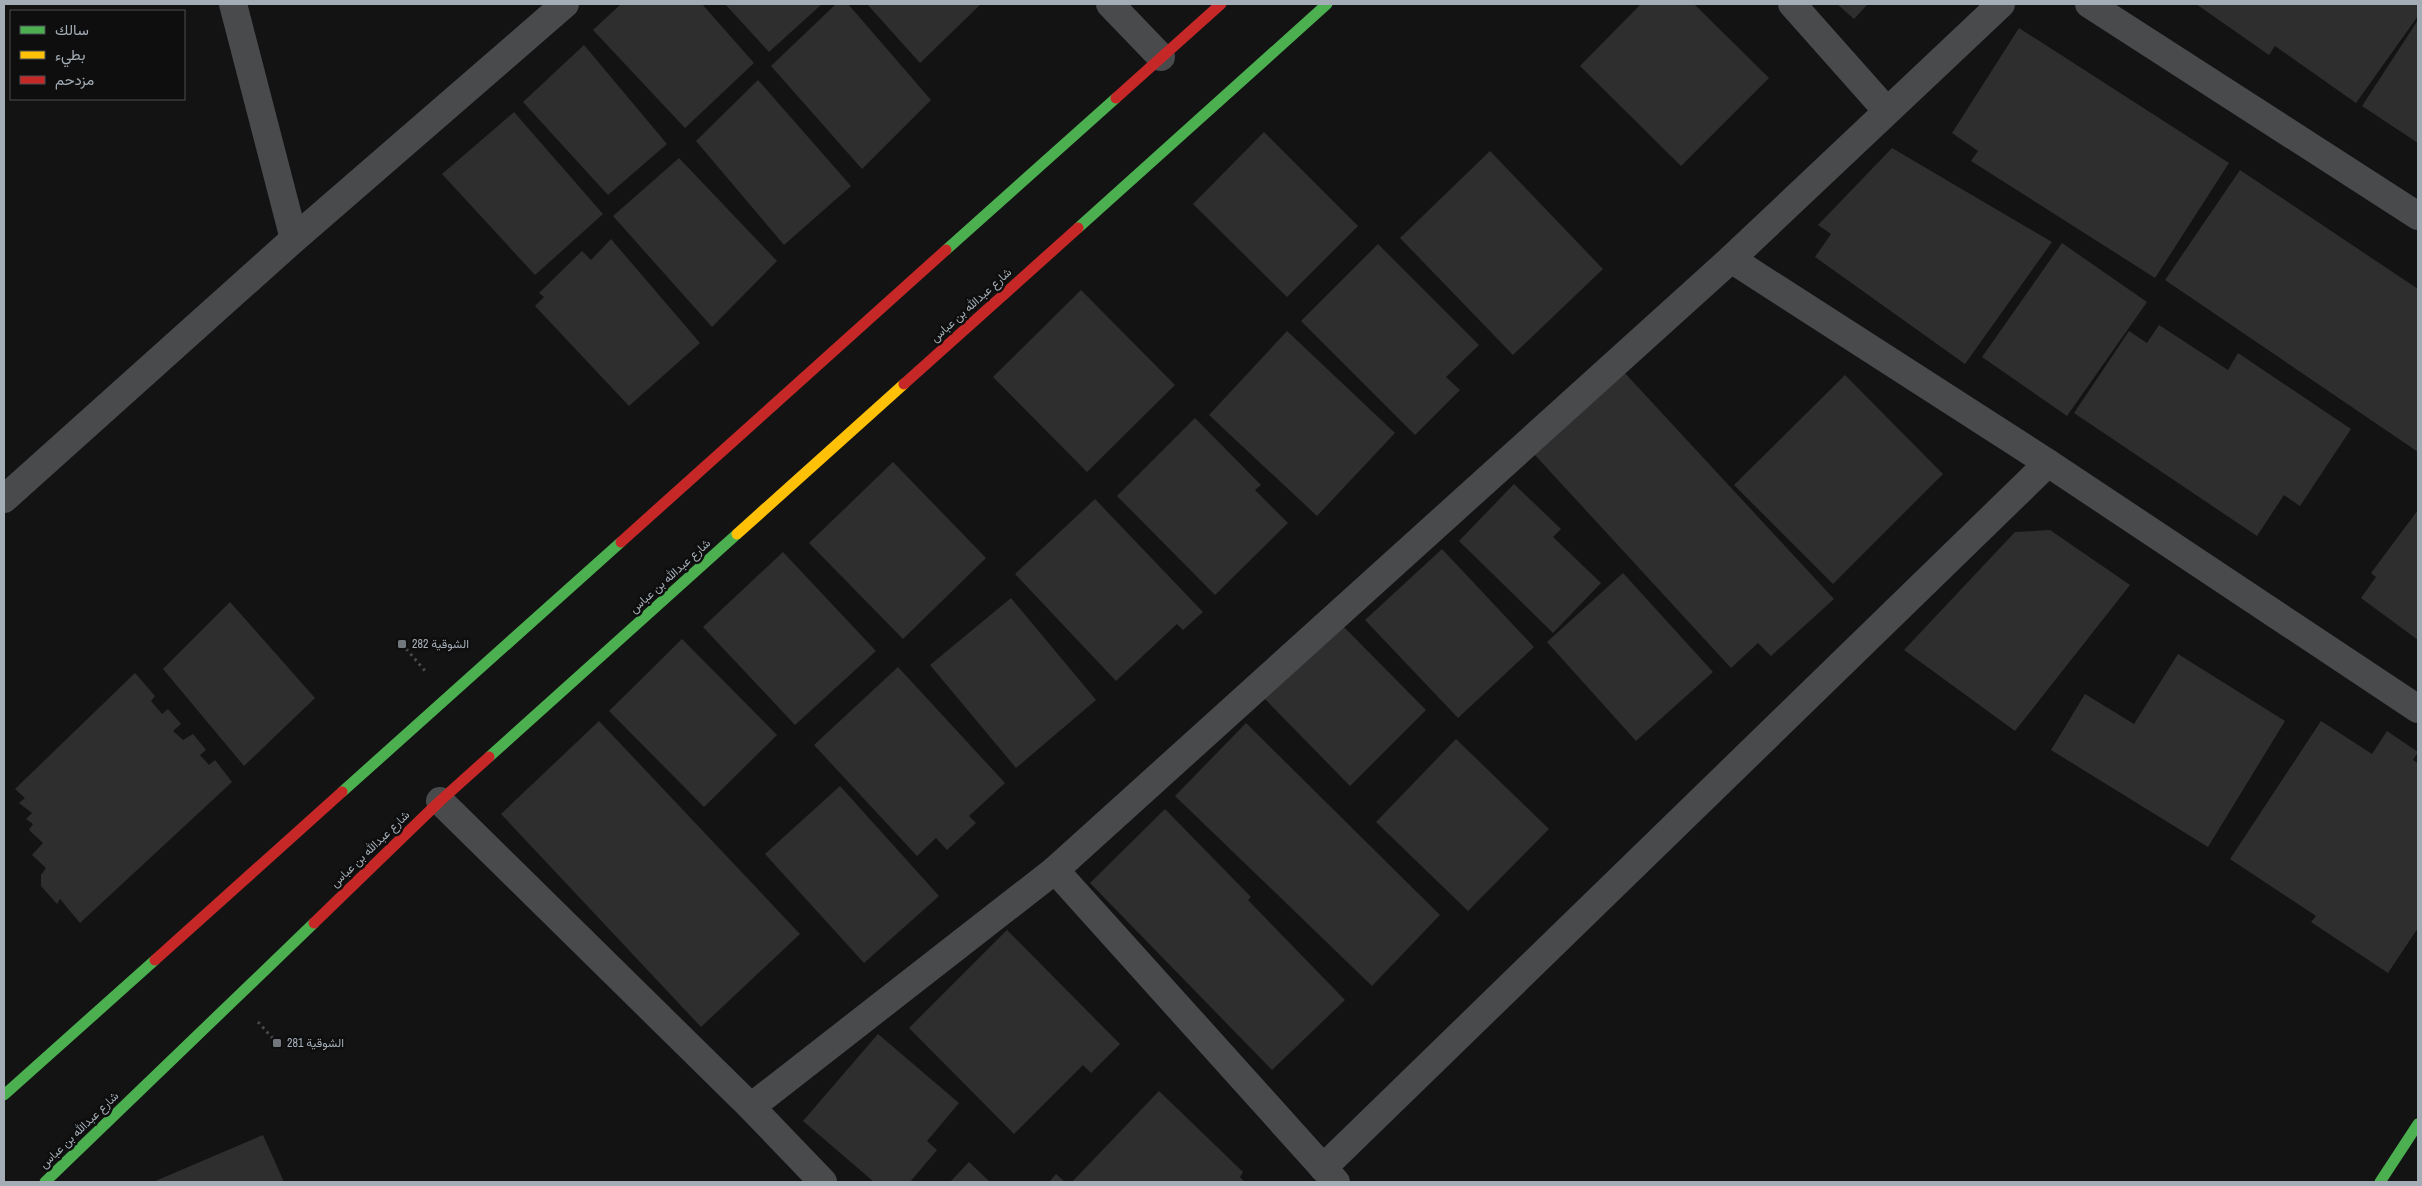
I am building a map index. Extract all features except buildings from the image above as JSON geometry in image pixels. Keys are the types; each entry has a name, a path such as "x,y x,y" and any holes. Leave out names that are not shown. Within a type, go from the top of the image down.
{"main road":[{"path":"5,1089 1221,4"},
{"name":"شارع عبدالله بن عباس","path":"45,1182 67,1173 440,801 1327,4"},
{"path":"2380,1182 2418,1124"},
{"path":"2388,1171 2399,1178"}],"street":[{"path":"233,4 294,239"},
{"path":"4,499 294,239 565,4"},
{"path":"1110,4 1161,57"},
{"path":"1792,4 1887,111"},
{"path":"751,1107 1055,870 1730,259 2001,4"},
{"path":"2089,4 2418,216"},
{"path":"1730,259 2048,463 2418,709"},
{"path":"1055,870 1329,1175 2048,463"},
{"path":"440,801 751,1107 823,1182"}],"traffic: fast":[{"path":"1078,228 1327,4"},
{"path":"946,250 1116,98"},
{"path":"489,757 737,534"},
{"path":"342,792 621,542"},
{"path":"45,1182 314,923"},
{"path":"4,1095 155,960"},
{"path":"2380,1182 2418,1124"}],"traffic: slow":[{"path":"737,534 904,384"}],"traffic: jam":[{"path":"1116,98 1221,4"},
{"path":"904,384 1078,228"},
{"path":"621,542 946,250"},
{"path":"314,923 440,801 489,757"},
{"path":"155,960 342,792"}],"place":[{"name":"الشوقية 282","path":"402,644"},
{"name":"الشوقية 281","path":"277,1043"}]}
